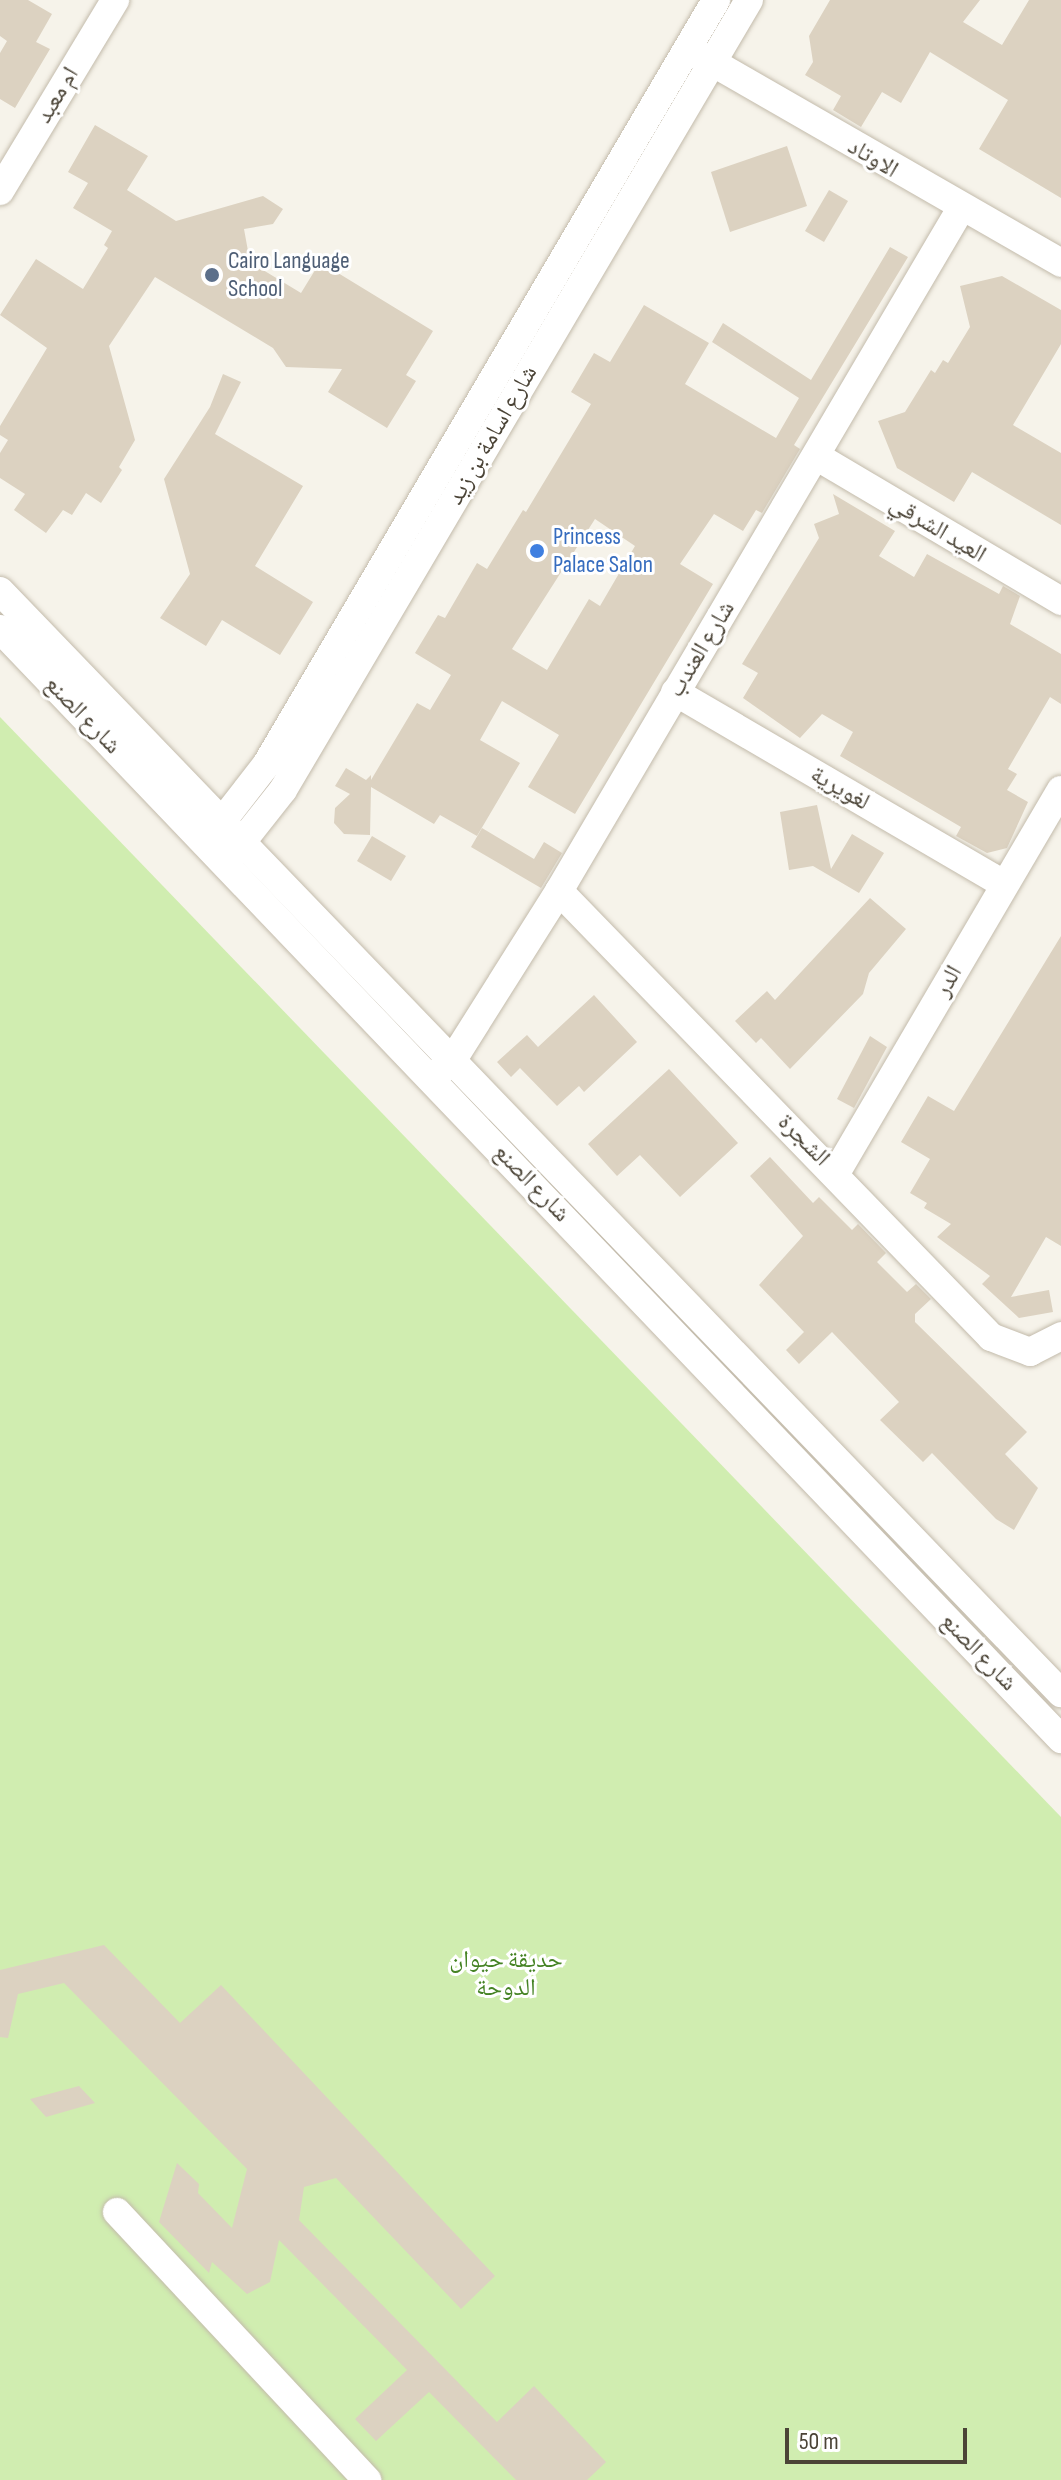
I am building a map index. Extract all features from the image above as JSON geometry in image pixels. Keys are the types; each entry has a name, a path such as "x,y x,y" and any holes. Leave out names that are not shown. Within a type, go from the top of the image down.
{"street":[{"name":"ام معبد","path":"0,191 115,0"},
{"name":"شارع اسامة بن زيد","path":"234,853 283,790 699,55 716,0"},
{"name":"شارع اسامة بن زيد","path":"203,841 224,823 266,765 699,55 749,0"},
{"name":"الاوتاد","path":"699,55 960,210 1061,263"},
{"name":"شارع العندب","path":"440,1068 559,891 960,210"},
{"name":"العيد الشرقي","path":"816,456 1061,601"},
{"name":"شارع الصنع","path":"0,591 224,823 234,853"},
{"name":"شارع الصنع","path":"0,629 203,841 234,853 440,1068 847,1514 1061,1739"},
{"name":"لغويرية","path":"675,692 1004,884"},
{"name":"الدر","path":"836,1173 1061,790"},
{"name":"الشجرة","path":"559,891 836,1173 991,1337 1030,1352 1061,1336"},
{"name":"شارع الصنع","path":"440,1068 869,1494 1061,1693"},
{"path":"847,1514 869,1494"},
{"path":"117,2212 367,2480"}],"green space":[{"name":"حديقة حيوان الدوحة","path":"0,717 1061,1817 1061,2480 0,2480"}],"building":[{"path":"0,0 28,0 52,14 36,42 50,49 15,108 0,99 0,53 7,41 0,36"},
{"path":"830,0 980,0 963,22 1002,45 1029,0 1061,0 1061,198 979,149 1008,100 930,52 901,103 882,92 861,127 833,110 841,96 805,75 813,62 809,36"},
{"path":"95,125 148,156 127,190 176,221 263,196 283,209 273,224 244,229 250,262 301,293 320,262 433,331 406,375 416,381 387,428 328,392 342,369 286,367 273,348 155,277 109,346 135,440 119,467 122,470 101,503 86,493 72,515 63,510 46,533 14,510 25,494 0,478 0,453 8,440 0,435 0,426 47,348 0,315 36,259 83,289 108,248 104,245 112,231 73,208 88,183 68,172"},
{"path":"787,146 807,206 730,232 711,172"},
{"path":"829,190 848,201 824,242 805,231"},
{"path":"890,247 908,257 794,445 800,449 762,513 756,510 743,531 714,514 680,564 713,584 575,814 528,787 559,735 502,701 480,740 520,763 477,836 440,815 434,824 371,787 370,835 344,834 334,823 335,808 350,794 335,786 346,768 366,780 371,775 371,780 417,703 430,710 451,675 415,653 438,615 445,618 477,563 487,569 523,510 526,512 591,404 571,392 594,353 610,362 644,305 709,343 685,384 776,438 799,398 712,342 723,323 811,380","holes":["595,519 635,546 600,606 589,599 547,670 512,649"]},
{"path":"1002,276 1061,310 1061,344 1013,425 1061,453 1061,525 972,472 954,502 897,468 878,421 905,412 931,370 935,373 943,360 948,363 970,327 960,286"},
{"path":"223,374 241,382 215,434 303,486 255,566 313,602 280,655 222,620 206,646 160,618 190,574 164,479 210,407"},
{"path":"833,494 895,531 879,556 914,577 927,554 999,594 1003,586 1020,596 1010,624 1061,654 1061,704 1050,697 1008,769 1017,774 1007,790 1028,802 1007,848 987,853 956,836 961,827 840,756 853,732 822,714 800,738 743,698 758,673 742,664 819,538 814,524 839,514"},
{"path":"817,805 831,869 852,834 884,853 859,893 813,866 789,870 780,812"},
{"path":"482,828 534,859 544,842 562,853 541,888 471,847"},
{"path":"372,836 406,856 391,881 357,861"},
{"path":"870,898 906,929 869,973 863,994 790,1069 761,1038 756,1043 735,1021 767,991 775,1000"},
{"path":"1061,936 1061,1246 1046,1237 1011,1297 1049,1290 1053,1312 1019,1318 982,1284 990,1276 937,1237 951,1224 924,1208 927,1203 910,1193 930,1159 901,1142 928,1096 954,1111"},
{"path":"594,995 637,1042 584,1092 579,1086 557,1106 520,1068 511,1077 497,1062 527,1035 538,1047"},
{"path":"870,1036 887,1047 854,1108 837,1099"},
{"path":"669,1069 738,1143 680,1197 640,1155 617,1176 588,1144"},
{"path":"770,1157 813,1203 819,1197 852,1230 858,1224 886,1253 877,1262 907,1292 916,1284 931,1299 915,1314 915,1322 1027,1432 1005,1454 1038,1488 1014,1530 996,1519 932,1453 923,1462 880,1420 899,1402 832,1332 799,1364 786,1350 804,1332 759,1285 803,1236 750,1176"},
{"path":"104,1945 180,2023 221,1985 495,2276 461,2309 336,2178 304,2187 299,2220 497,2422 534,2386 606,2462 587,2480 516,2480 429,2392 376,2441 355,2419 407,2370 279,2240 270,2282 247,2294 212,2262 209,2273 159,2222 177,2163 199,2184 198,2193 232,2228 247,2169 64,1983 18,1994 8,2038 0,2037 0,1970"},
{"path":"79,2086 95,2103 46,2117 30,2099"}],"place":[{"name":"Cairo Language School","path":"212,275"},
{"name":"Princess Palace Salon","path":"537,551"}]}
